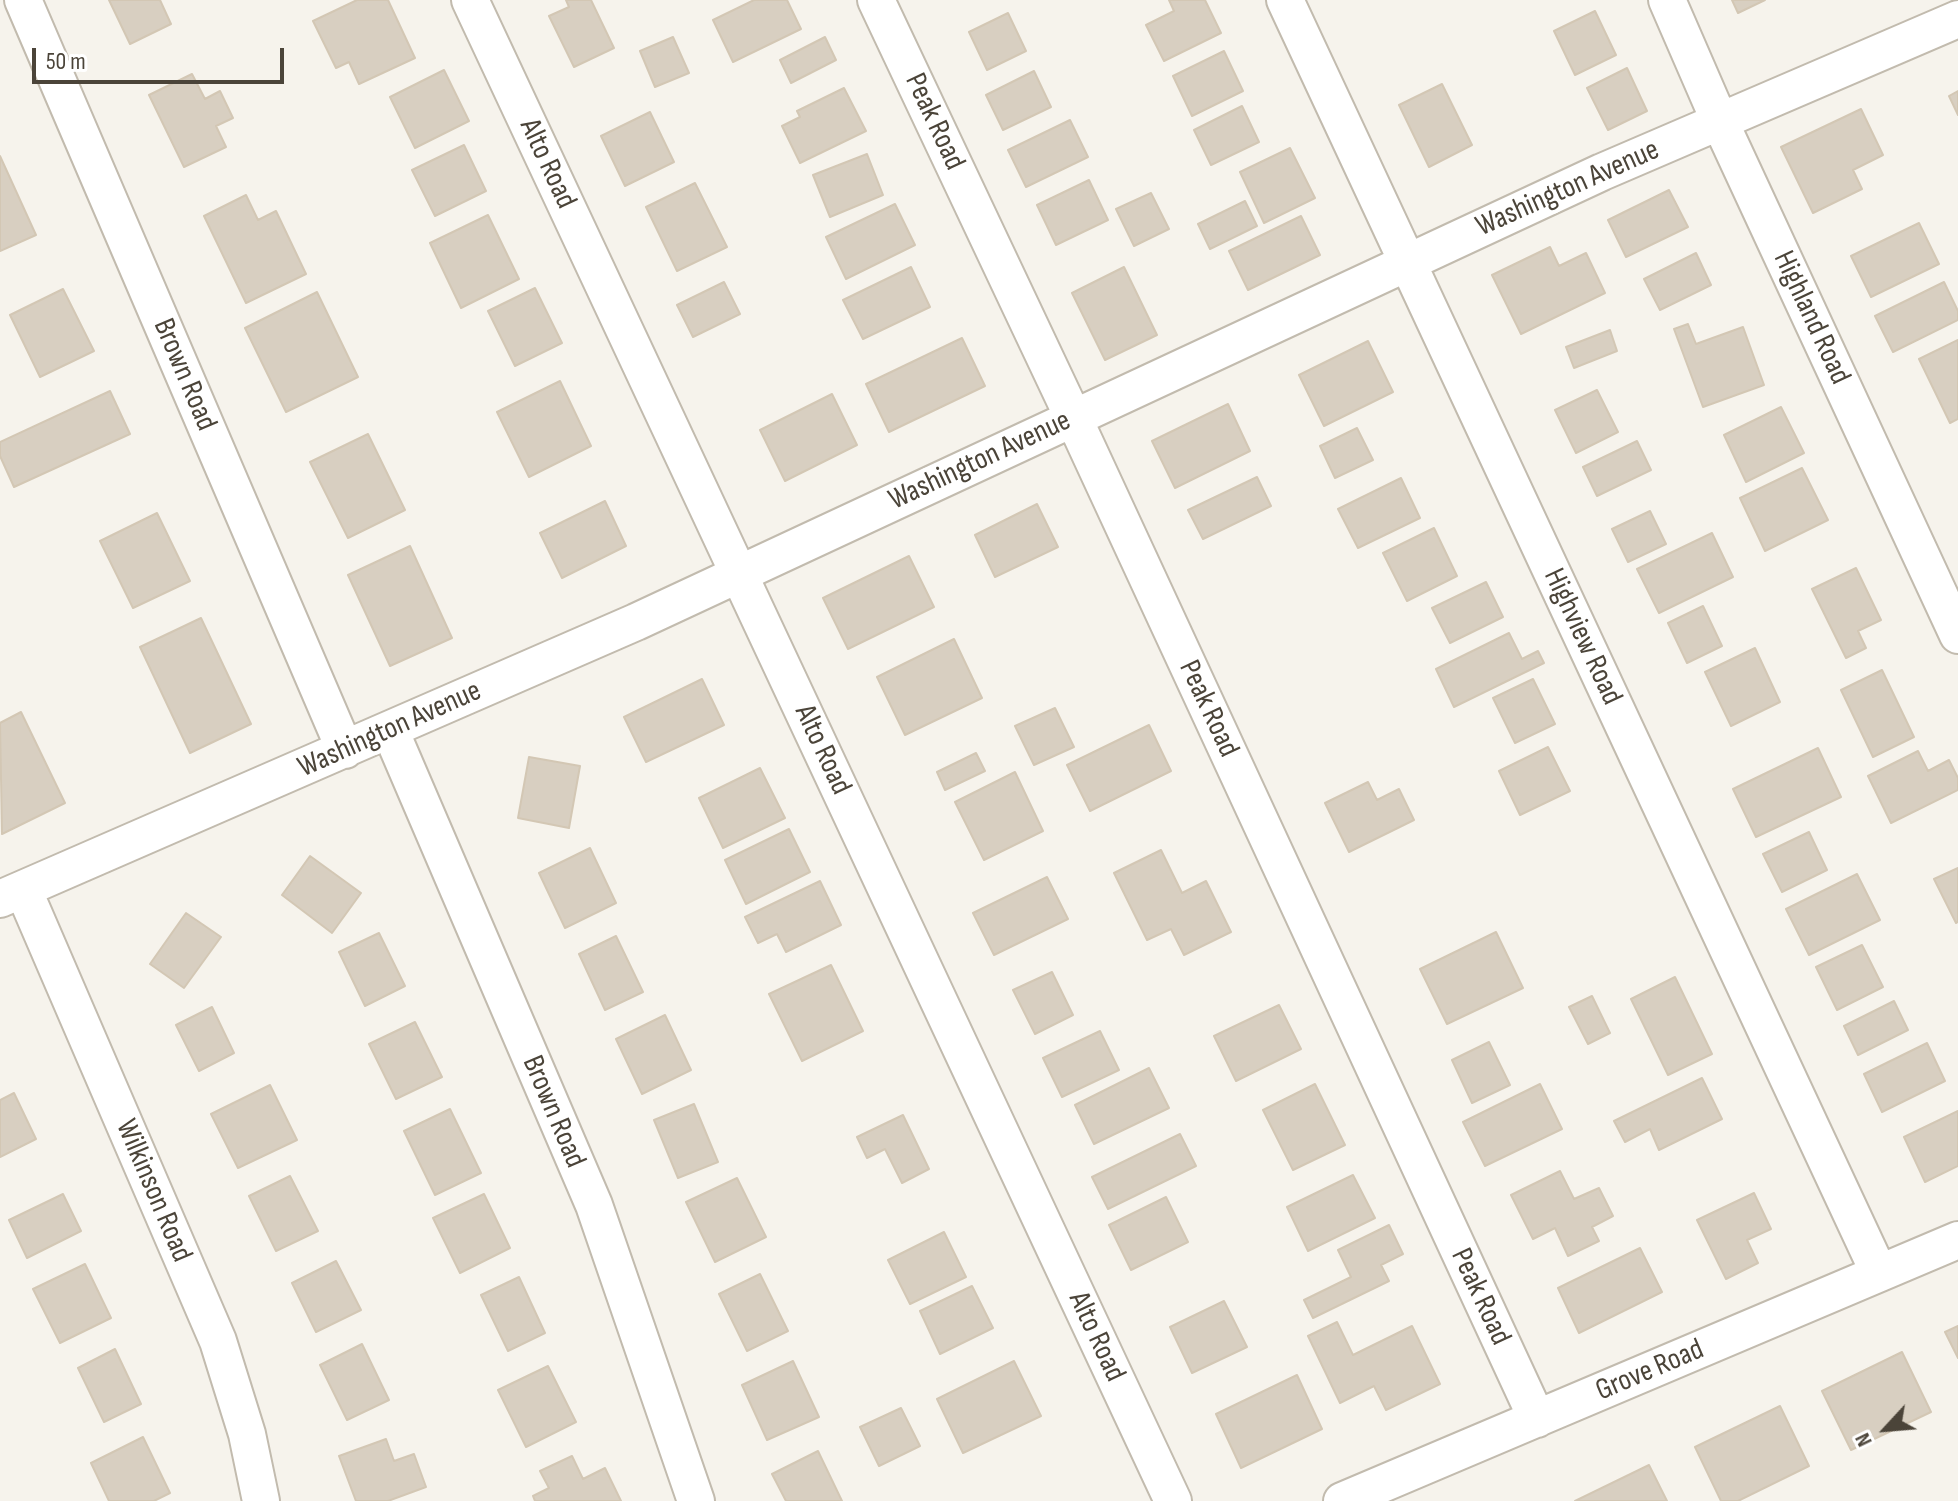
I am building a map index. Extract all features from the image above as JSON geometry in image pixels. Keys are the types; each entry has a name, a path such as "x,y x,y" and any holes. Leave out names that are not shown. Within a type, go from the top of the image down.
{"street":[{"name":"Brown Road","path":"23,0 345,750"},
{"name":"Alto Road","path":"470,0 1173,1501"},
{"name":"Peak Road","path":"876,0 1073,417 1537,1419"},
{"name":"Highview Road","path":"1285,0 1879,1273"},
{"name":"Highland Road","path":"1667,0 1720,122 1958,635"},
{"name":"Washington Avenue","path":"11,894 345,750 740,573 1602,172 1958,19"},
{"name":"Brown Road","path":"390,730 594,1205 696,1501"},
{"name":"Wilkinson Road","path":"11,894 218,1341 247,1434 261,1501"},
{"name":"Grove Road","path":"1342,1501 1958,1240"}],"building":[{"path":"109,0 160,0 171,24 130,44"},
{"path":"357,0 388,0 415,58 359,84 349,62 336,68 313,21"},
{"path":"566,0 591,0 614,48 574,67 549,16 569,7"},
{"path":"754,0 787,0 801,29 733,62 713,20"},
{"path":"1169,0 1205,0 1221,33 1164,61 1146,25 1174,11"},
{"path":"1732,0 1765,0 1738,13"},
{"path":"1595,11 1616,55 1575,75 1554,31"},
{"path":"1008,13 1026,51 987,70 969,32"},
{"path":"673,37 689,73 655,87 640,51"},
{"path":"825,37 836,60 791,83 780,60"},
{"path":"1224,51 1243,91 1192,116 1173,76"},
{"path":"1627,68 1647,111 1608,130 1587,88"},
{"path":"444,70 469,121 415,148 390,97"},
{"path":"1034,71 1051,107 1003,130 986,95"},
{"path":"192,74 205,99 220,91 233,118 216,126 226,147 184,167 149,95"},
{"path":"1442,84 1472,145 1429,167 1399,105"},
{"path":"844,88 866,131 800,163 782,126 800,117 797,111"},
{"path":"1958,91 1958,115 1949,96"},
{"path":"1242,106 1259,142 1211,165 1194,130"},
{"path":"1861,109 1883,155 1853,170 1862,189 1813,213 1781,147"},
{"path":"650,112 674,162 625,186 601,136"},
{"path":"1070,120 1088,157 1026,187 1008,150"},
{"path":"464,145 486,191 435,216 412,170"},
{"path":"1290,148 1315,198 1264,223 1240,172"},
{"path":"867,154 883,195 830,217 813,175"},
{"path":"0,156 36,235 0,251"},
{"path":"1089,180 1108,220 1056,245 1037,205"},
{"path":"695,183 727,247 677,271 646,207"},
{"path":"1669,190 1688,227 1626,257 1608,220"},
{"path":"1151,193 1169,229 1134,246 1116,209"},
{"path":"246,195 258,220 276,211 306,274 246,303 204,216"},
{"path":"1245,201 1257,226 1210,249 1198,224"},
{"path":"895,204 915,245 846,279 826,237"},
{"path":"488,215 519,279 461,308 430,243"},
{"path":"1301,216 1320,255 1248,290 1229,251"},
{"path":"1919,223 1939,264 1871,297 1851,256"},
{"path":"1550,247 1559,266 1586,253 1605,293 1521,334 1492,275"},
{"path":"1696,253 1711,285 1660,310 1644,279"},
{"path":"911,267 930,307 863,339 843,300"},
{"path":"1124,267 1157,335 1105,360 1072,293"},
{"path":"724,282 740,314 693,337 677,305"},
{"path":"1944,282 1958,311 1958,320 1893,352 1875,316"},
{"path":"535,288 562,343 515,366 488,311"},
{"path":"63,289 94,351 40,377 10,315"},
{"path":"317,292 358,377 286,412 245,328"},
{"path":"1688,324 1696,344 1743,327 1764,385 1703,407 1674,329"},
{"path":"1610,330 1617,351 1574,368 1566,347"},
{"path":"962,338 985,386 889,432 866,384"},
{"path":"1958,340 1958,419 1950,423 1919,359"},
{"path":"1368,341 1393,392 1324,426 1299,375"},
{"path":"560,381 591,446 529,477 497,412"},
{"path":"1597,390 1618,432 1576,453 1555,410"},
{"path":"110,391 130,434 14,487 0,456 0,442"},
{"path":"832,394 857,445 785,481 760,430"},
{"path":"1228,404 1250,451 1175,488 1152,441"},
{"path":"1781,407 1804,453 1746,482 1724,435"},
{"path":"1357,428 1373,460 1335,478 1320,446"},
{"path":"368,434 405,510 348,538 310,462"},
{"path":"1637,441 1651,470 1597,496 1583,467"},
{"path":"1802,468 1828,520 1765,551 1740,498"},
{"path":"1257,477 1271,506 1203,539 1188,510"},
{"path":"1401,478 1420,518 1358,548 1338,509"},
{"path":"605,501 626,546 562,578 540,533"},
{"path":"1037,504 1058,547 995,577 975,535"},
{"path":"1650,511 1666,544 1628,562 1612,529"},
{"path":"157,513 190,581 133,608 100,541"},
{"path":"1434,528 1457,576 1407,601 1383,553"},
{"path":"1712,533 1733,577 1659,613 1637,569"},
{"path":"410,546 452,638 390,666 348,575"},
{"path":"909,556 934,607 848,649 823,598"},
{"path":"1856,568 1881,620 1858,631 1866,648 1846,658 1812,589"},
{"path":"1486,582 1503,617 1450,643 1432,608"},
{"path":"1703,606 1722,646 1687,663 1668,623"},
{"path":"201,618 251,724 190,753 140,647"},
{"path":"1509,633 1522,659 1538,651 1544,663 1454,707 1436,669"},
{"path":"954,639 982,698 905,735 877,677"},
{"path":"1755,648 1780,702 1731,726 1705,672"},
{"path":"1882,670 1914,737 1873,757 1841,690"},
{"path":"702,679 724,725 646,762 624,717"},
{"path":"1533,679 1555,724 1515,743 1493,698"},
{"path":"1055,708 1074,747 1034,765 1015,726"},
{"path":"21,712 65,803 2,834 0,723"},
{"path":"1149,725 1171,771 1090,811 1067,765"},
{"path":"1548,747 1570,791 1520,815 1499,771"},
{"path":"1818,748 1841,797 1756,837 1733,789"},
{"path":"1918,751 1928,771 1949,760 1958,778 1958,790 1891,823 1868,776"},
{"path":"976,753 985,771 945,790 937,772"},
{"path":"529,757 580,766 569,828 518,818"},
{"path":"760,768 785,818 723,848 699,798"},
{"path":"1015,772 1043,831 984,860 955,802"},
{"path":"1368,782 1377,800 1399,789 1414,820 1349,852 1325,803"},
{"path":"789,829 810,872 746,904 725,860"},
{"path":"1809,832 1827,870 1782,892 1763,854"},
{"path":"590,848 616,903 565,928 539,873"},
{"path":"1161,850 1182,893 1206,881 1231,932 1184,955 1171,929 1147,940 1114,873"},
{"path":"310,856 361,893 332,933 282,895"},
{"path":"1958,868 1958,922 1956,923 1934,879"},
{"path":"1857,874 1880,920 1809,955 1786,909"},
{"path":"1047,877 1068,919 994,955 973,913"},
{"path":"820,881 841,925 786,952 777,934 758,943 745,917"},
{"path":"186,913 221,937 184,988 150,964"},
{"path":"1496,932 1523,988 1447,1024 1420,969"},
{"path":"379,933 405,986 365,1006 339,952"},
{"path":"616,936 643,992 605,1010 579,954"},
{"path":"1862,945 1883,987 1837,1010 1816,967"},
{"path":"831,965 863,1031 802,1061 769,994"},
{"path":"1052,972 1073,1015 1035,1034 1013,990"},
{"path":"1675,977 1712,1054 1668,1075 1631,999"},
{"path":"1592,996 1610,1033 1588,1044 1569,1007"},
{"path":"1894,1001 1908,1030 1858,1055 1844,1026"},
{"path":"1279,1005 1301,1049 1236,1081 1214,1036"},
{"path":"212,1007 234,1053 199,1071 176,1025"},
{"path":"665,1015 691,1070 642,1094 616,1039"},
{"path":"415,1022 442,1077 396,1099 369,1044"},
{"path":"1100,1031 1119,1070 1062,1097 1043,1058"},
{"path":"1489,1042 1510,1085 1472,1103 1452,1060"},
{"path":"1927,1043 1945,1081 1882,1112 1864,1074"},
{"path":"1149,1068 1169,1108 1094,1144 1075,1105"},
{"path":"1702,1078 1722,1119 1659,1150 1650,1129 1625,1142 1614,1121"},
{"path":"1315,1084 1345,1145 1293,1170 1263,1110"},
{"path":"1540,1084 1562,1129 1485,1166 1463,1122"},
{"path":"270,1085 297,1140 238,1168 211,1114"},
{"path":"14,1093 36,1139 0,1157 0,1100"},
{"path":"694,1104 718,1162 678,1178 654,1120"},
{"path":"450,1109 481,1173 435,1195 404,1131"},
{"path":"1958,1111 1958,1166 1925,1182 1904,1137"},
{"path":"903,1115 929,1169 902,1183 885,1149 867,1158 857,1137"},
{"path":"1180,1134 1196,1166 1108,1209 1092,1177"},
{"path":"1560,1171 1574,1199 1599,1188 1613,1216 1592,1227 1599,1241 1568,1256 1555,1228 1533,1239 1511,1195"},
{"path":"1353,1175 1375,1218 1308,1251 1287,1207"},
{"path":"290,1176 318,1231 276,1251 249,1196"},
{"path":"737,1178 766,1237 715,1262 686,1202"},
{"path":"1754,1193 1771,1229 1747,1240 1758,1263 1726,1279 1697,1220"},
{"path":"63,1194 81,1231 27,1258 9,1220"},
{"path":"484,1194 510,1248 460,1273 433,1218"},
{"path":"1166,1197 1188,1242 1131,1270 1109,1225"},
{"path":"1389,1225 1403,1254 1381,1265 1389,1281 1313,1318 1304,1300 1351,1277 1338,1250"},
{"path":"944,1232 966,1277 910,1304 888,1260"},
{"path":"1640,1248 1662,1292 1579,1333 1558,1288"},
{"path":"336,1261 361,1310 316,1332 292,1283"},
{"path":"85,1264 111,1318 60,1343 33,1289"},
{"path":"760,1274 788,1331 747,1351 719,1294"},
{"path":"519,1277 545,1333 508,1351 481,1295"},
{"path":"972,1286 993,1328 940,1354 920,1311"},
{"path":"1224,1301 1247,1347 1192,1373 1170,1327"},
{"path":"1337,1322 1353,1355 1412,1326 1440,1384 1386,1410 1374,1386 1340,1403 1308,1336"},
{"path":"1958,1326 1958,1358 1945,1332"},
{"path":"362,1344 389,1400 347,1420 320,1365"},
{"path":"115,1349 141,1404 104,1422 78,1368"},
{"path":"1902,1352 1931,1412 1851,1450 1822,1391"},
{"path":"793,1361 819,1417 767,1440 742,1385"},
{"path":"1014,1361 1041,1416 963,1453 937,1399"},
{"path":"548,1366 576,1422 526,1447 498,1390"},
{"path":"1297,1375 1322,1429 1241,1468 1216,1414"},
{"path":"1780,1406 1809,1466 1738,1501 1721,1501 1695,1447"},
{"path":"901,1408 920,1446 879,1466 860,1427"},
{"path":"143,1437 170,1493 154,1501 109,1501 91,1463"},
{"path":"386,1439 394,1461 414,1454 426,1487 388,1501 356,1501 339,1456"},
{"path":"818,1451 842,1501 786,1501 772,1474"},
{"path":"572,1456 583,1479 605,1468 621,1501 535,1501 533,1496 549,1488 540,1471"},
{"path":"1649,1465 1667,1501 1575,1501"}]}
